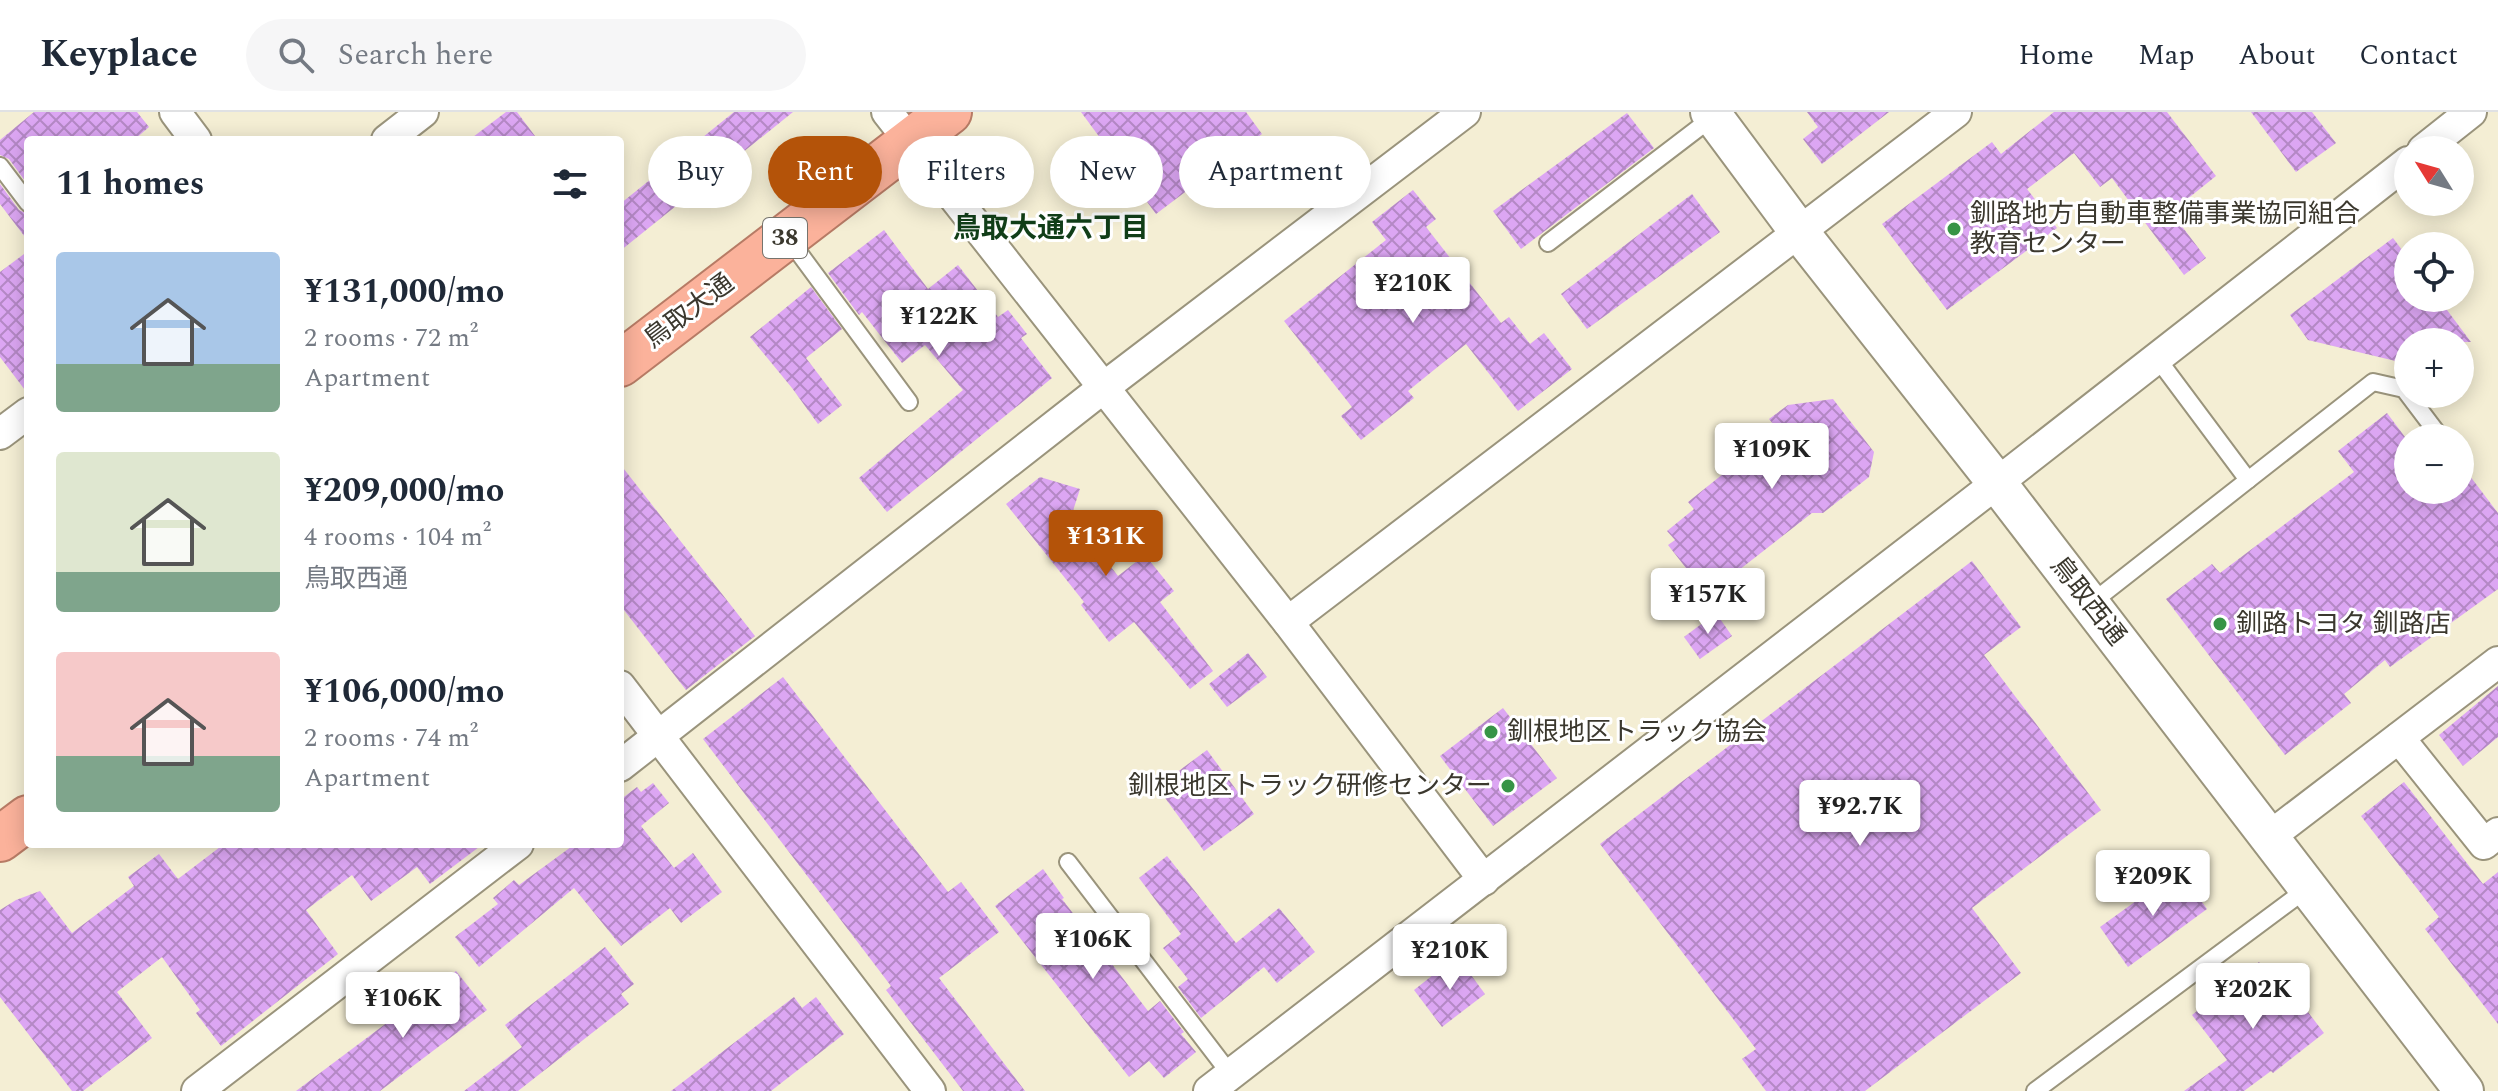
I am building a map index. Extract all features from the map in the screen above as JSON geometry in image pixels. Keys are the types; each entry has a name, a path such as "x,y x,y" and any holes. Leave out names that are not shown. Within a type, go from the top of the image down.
{"highway":[{"name":"鳥取大通","path":"624,361 787,236 898,127 949,112"},
{"path":"0,839 24,821"}],"street":[{"path":"175,112 193,136"},
{"path":"392,136 423,112"},
{"path":"624,763 1103,388 1465,112"},
{"path":"1288,622 1956,112"},
{"path":"2441,136 2471,112"},
{"name":"鳥取西通","path":"1712,114 1800,233 1997,483 2464,1091"},
{"path":"898,127 1288,622 1484,880"},
{"path":"1220,1083 2394,173"},
{"path":"0,434 24,416"},
{"path":"2269,837 2498,662"},
{"path":"624,691 919,1087"},
{"path":"2399,738 2484,844 2498,833"},
{"path":"197,1091 513,848"}],"lane":[{"path":"1548,243 1712,114"},
{"path":"0,166 24,198"},
{"path":"787,236 909,402"},
{"path":"2157,358 2248,480"},
{"path":"2090,604 2373,382 2404,389 2430,424"},
{"path":"1068,862 1220,1083"},
{"path":"2035,1091 2308,888"}],"building":[{"path":"34,112 137,112 149,127 139,136 24,136 24,180 9,159 0,155 0,140"},
{"path":"506,112 517,112 535,136 474,136"},
{"path":"734,112 793,112 752,145 752,136 704,136"},
{"path":"1081,112 1246,112 1262,134 1179,136 1179,197 1156,214 1152,208 1163,208 1163,136 1099,136"},
{"path":"1807,112 1889,112 1822,164 1803,139 1818,127"},
{"path":"2054,112 2167,112 2216,176 2171,212 2206,258 2184,275 2112,178 2100,187 2074,153 2027,189 2057,228 1947,310 1882,224 1992,142 2001,154"},
{"path":"2251,112 2312,112 2336,143 2296,172"},
{"path":"1627,113 1654,148 1521,249 1493,211"},
{"path":"648,181 648,208 674,208 624,248 624,201"},
{"path":"0,184 24,212 24,236 0,204"},
{"path":"1413,190 1436,219 1426,227 1501,323 1509,317 1530,344 1544,333 1572,369 1518,411 1466,344 1408,391 1414,398 1361,440 1341,416 1352,407 1284,321 1386,240 1372,222"},
{"path":"1692,194 1720,232 1587,329 1561,294"},
{"path":"884,230 928,289 958,265 998,317 1008,310 1027,334 1021,338 1052,378 887,512 859,478 963,390 925,345 902,363 862,312 859,315 828,273"},
{"path":"2393,238 2394,312 2448,312 2460,328 2394,328 2394,361 2308,340 2290,315"},
{"path":"24,254 24,389 0,357 0,272"},
{"path":"811,287 842,329 806,358 842,405 818,424 750,337"},
{"path":"1833,399 1874,452 1869,477 1823,513 1812,513 1707,595 1668,545 1675,540 1667,531 1694,509 1688,502 1778,430 1769,419 1788,405"},
{"path":"2387,413 2395,424 2394,504 2474,504 2474,481 2498,513 2498,589 2390,667 2385,660 2344,694 2351,703 2285,755 2166,599 2212,564 2220,573 2354,472 2338,451"},
{"path":"624,469 755,636 686,690 624,610"},
{"path":"1040,477 1080,489 1071,517 1118,576 1145,555 1174,591 1160,602 1213,671 1190,689 1134,622 1109,642 1081,605 1084,602 1006,504"},
{"path":"1972,561 2021,627 1984,655 2101,810 1972,908 2021,973 1865,1091 1766,1091 1742,1059 1756,1049 1600,844"},
{"path":"1716,613 1732,636 1700,659 1684,637"},
{"path":"1248,653 1267,677 1227,707 1209,684"},
{"path":"783,677 948,892 961,882 999,932 939,978 1025,1091 963,1091 886,990 891,986 703,739"},
{"path":"2498,686 2498,737 2463,766 2439,735"},
{"path":"1503,708 1557,778 1493,826 1440,756"},
{"path":"1207,750 1254,814 1204,851 1157,787"},
{"path":"2404,782 2483,884 2498,872 2498,1024 2425,929 2439,917 2361,816"},
{"path":"653,783 669,803 641,826 674,868 693,853 722,892 681,923 670,908 621,946 574,888 479,967 455,937 498,904 493,898 514,880 519,885 570,848 624,848 624,797 637,787 641,792"},
{"path":"219,848 478,848 430,884 417,867 371,901 352,875 306,910 338,954 221,1046 196,1013 200,1010 162,957 117,992 152,1038 83,1091 72,1091 0,997 0,910 40,891 72,933 134,886 128,877 159,854 178,879"},
{"path":"1167,856 1236,943 1279,908 1315,952 1277,983 1264,967 1201,1018 1178,987 1188,979 1163,948 1181,934 1139,878"},
{"path":"1043,869 1062,899 1148,1011 1160,1001 1196,1052 1164,1078 1149,1061 1129,1077 995,906"},
{"path":"2179,870 2207,909 2128,967 2100,927"},
{"path":"605,947 634,984 621,994 629,1004 518,1091 464,1091 522,1047 505,1025"},
{"path":"1457,956 1485,994 1442,1027 1414,990"},
{"path":"2259,962 2295,1007 2301,1003 2324,1033 2273,1073 2271,1071 2244,1091 2184,1091 2227,1060 2192,1015"},
{"path":"456,971 487,1010 380,1091 296,1091"},
{"path":"794,997 802,1008 816,997 844,1034 771,1091 671,1091"}],"place":[{"name":"釧路地方自動車整備事業協同組合 教育センター","path":"1954,229"},
{"name":"釧路トヨタ 釧路店","path":"2220,624"},
{"name":"釧根地区トラック協会","path":"1491,732"},
{"name":"釧根地区トラック研修センター","path":"1508,786"}],"district":[{"name":"鳥取大通六丁目","path":"1051,228"}]}
